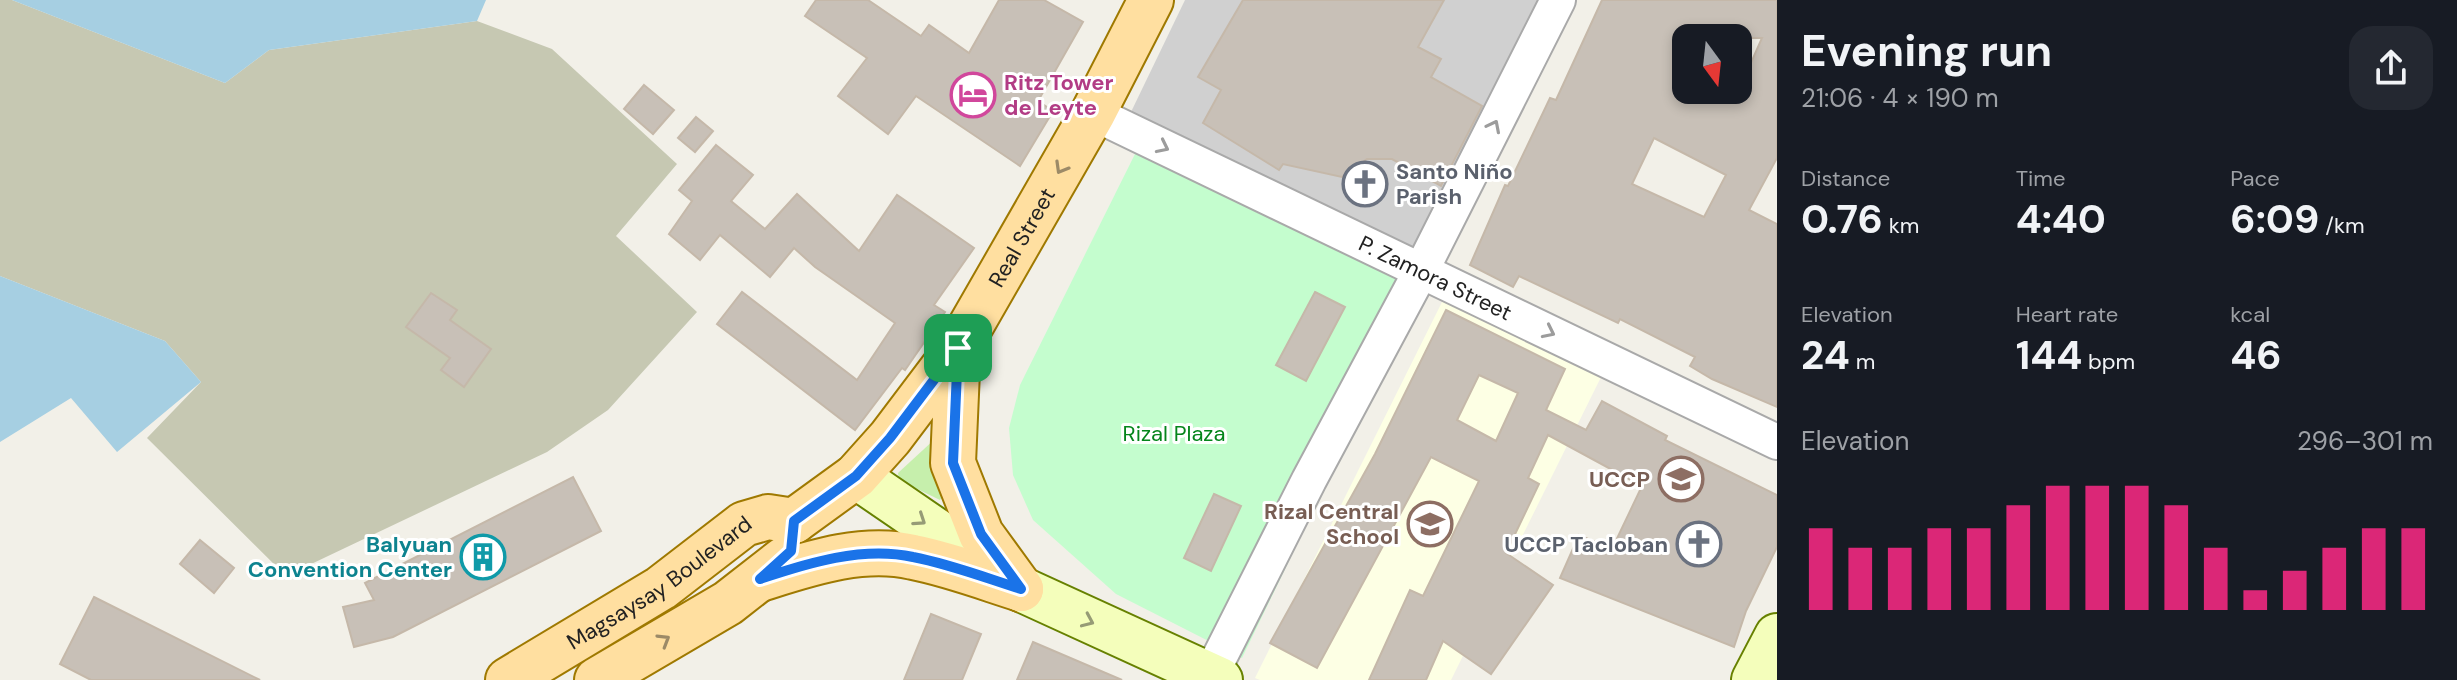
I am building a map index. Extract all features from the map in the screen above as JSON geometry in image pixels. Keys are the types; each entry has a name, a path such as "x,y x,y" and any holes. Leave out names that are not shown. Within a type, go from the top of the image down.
{"main road":[{"name":"Real Street","path":"794,521 856,476 890,438 958,348 1093,113 1151,0"},
{"path":"958,348 953,463 981,534 1021,589"},
{"path":"856,476 1021,589"},
{"name":"Magsaysay Boulevard","path":"508,680 661,588 744,524 768,517 794,521"},
{"path":"588,632 604,676 728,603 760,579 791,551 794,521"},
{"path":"760,579 817,561 875,554 911,556 1021,589 1215,678"},
{"path":"1754,680 1777,636"}],"street":[{"path":"1215,678 1302,493 1421,271 1558,0"},
{"name":"P. Zamora Street","path":"1093,113 1777,442"}],"shaded area":[{"path":"0,0 12,0 225,83 269,50 477,21 552,49 677,164 616,236 697,312 608,410 547,452 286,576 147,438 201,382 165,341 0,276"},
{"name":"Santo Niño Parish","path":"1185,0 1546,0 1420,257 1131,112"},
{"name":"Rizal Central School","path":"1447,292 1605,369 1451,680 1255,678"}],"green space":[{"name":"Rizal Plaza","path":"1138,148 1422,286 1242,658 1116,594 1033,520 1013,475 1009,428 1020,385"},
{"path":"936,438 946,492 940,500 899,480 898,473"}],"water":[{"path":"12,0 486,0 477,21 269,50 225,83"},
{"path":"0,276 165,341 201,382 117,452 71,398 0,442"}],"building":[{"path":"816,0 868,0 921,36 929,25 969,53 999,0 1044,0 1083,22 1038,101 1053,111 1020,166 916,96 888,134 838,96 867,58 805,16"},
{"path":"1243,0 1444,0 1418,47 1441,59 1431,77 1482,106 1441,186 1392,159 1367,159 1342,177 1283,164 1279,170 1203,123 1221,90 1198,77"},
{"path":"1602,0 1777,0 1777,158 1749,210 1777,224 1777,407 1712,379 1690,366 1695,357 1620,319 1618,323 1519,276 1513,287 1470,265 1505,185 1508,186 1550,98 1556,100","holes":["1654,138 1726,175 1704,217 1632,184"]},
{"path":"644,85 674,110 653,134 624,109"},
{"path":"696,117 713,131 695,152 678,138"},
{"path":"716,145 753,175 731,201 765,229 797,194 859,251 897,195 974,248 934,305 945,312 905,370 902,368 855,430 717,324 742,292 857,380 895,323 815,267 794,248 770,277 720,235 700,260 669,234 692,201 679,190"},
{"path":"1315,292 1345,307 1306,381 1276,365"},
{"path":"431,293 457,310 450,320 491,349 464,387 441,370 450,358 406,327"},
{"path":"1446,310 1565,369 1546,410 1586,430 1602,401 1667,436 1665,440 1777,495 1777,547 1746,611 1734,647 1560,578 1579,535 1612,549 1642,486 1548,435 1528,478 1539,484 1506,553 1553,585 1491,674 1443,641 1426,680 1369,680 1410,590 1423,596 1479,481 1431,457 1317,668 1270,643 1375,454","holes":["1479,375 1518,393 1496,441 1457,420"]},
{"name":"Balyuan Convention Center","path":"573,477 601,531 393,637 354,647 343,607 374,600 365,583"},
{"path":"1214,494 1241,506 1211,571 1184,558"},
{"path":"200,540 234,568 214,593 180,564"},
{"path":"94,597 260,680 91,680 60,664"},
{"path":"931,614 981,634 962,680 904,680"},
{"path":"1033,642 1122,680 1017,680"}],"place":[{"name":"Ritz Tower de Leyte","path":"973,95"},
{"name":"Santo Niño Parish","path":"1365,184"},
{"name":"UCCP","path":"1681,479"},
{"name":"Rizal Central School","path":"1430,524"},
{"name":"UCCP Tacloban","path":"1699,544"},
{"name":"Balyuan Convention Center","path":"483,557"}],"route":[{"path":"958,348 953,402 953,463 981,534 1021,589 911,556 875,554 817,561 760,579 791,551 795,536 794,521 856,476 890,438 958,348"}]}
